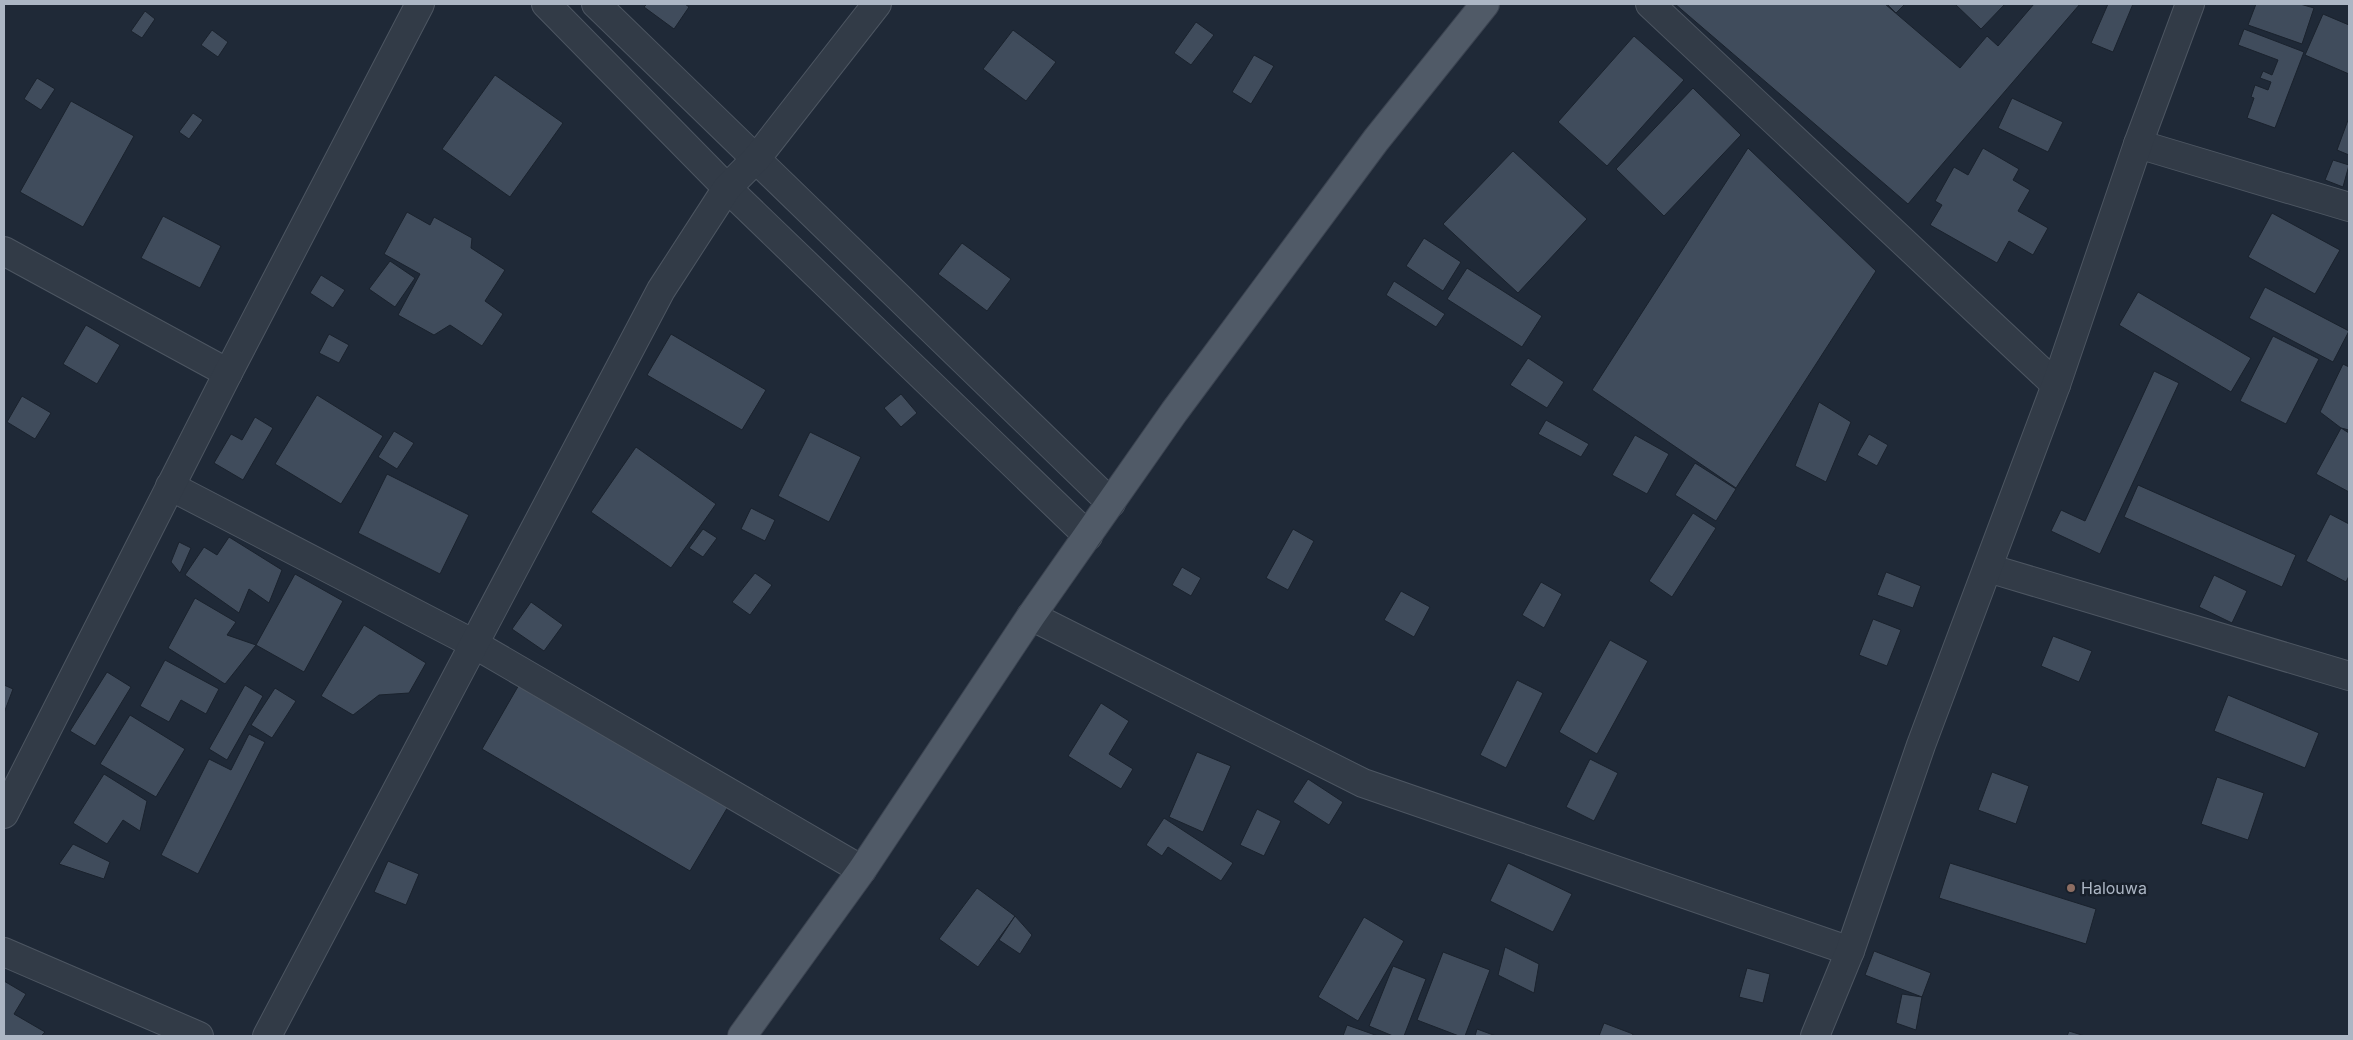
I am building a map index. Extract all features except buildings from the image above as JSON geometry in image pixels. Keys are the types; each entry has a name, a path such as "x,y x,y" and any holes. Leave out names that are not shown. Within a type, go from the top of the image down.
{"main road":[{"path":"742,1036 862,870 1031,616 1174,412 1364,156 1485,4"}],"street":[{"path":"4,814 228,372 420,4"},
{"path":"546,4 727,188 1088,536"},
{"path":"596,4 1111,503"},
{"path":"267,1036 662,290 727,188 756,159 877,4"},
{"path":"1650,4 2056,385"},
{"path":"1814,1036 1850,951 1921,745 2056,385 2138,144 2190,4"},
{"path":"2138,144 2349,207"},
{"path":"4,251 228,372"},
{"path":"170,486 474,644 862,870"},
{"path":"1988,568 2349,676"},
{"path":"1031,616 1363,783 1850,951"},
{"path":"4,952 199,1036"}],"place":[{"name":"Halouwa","path":"2071,888"}]}
